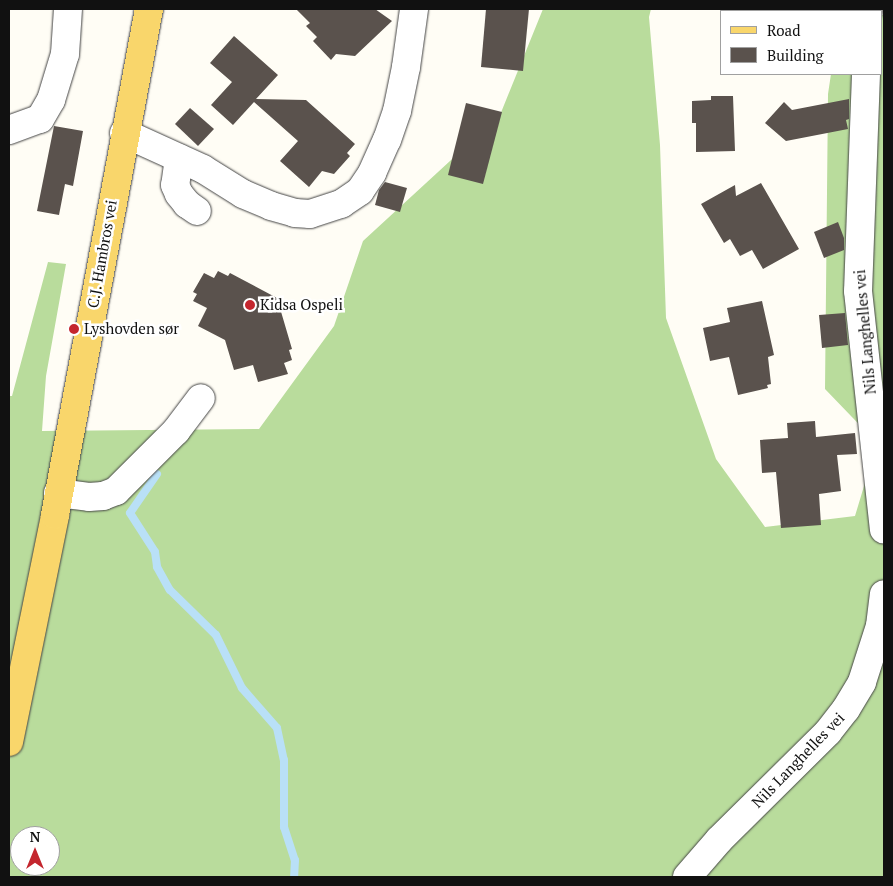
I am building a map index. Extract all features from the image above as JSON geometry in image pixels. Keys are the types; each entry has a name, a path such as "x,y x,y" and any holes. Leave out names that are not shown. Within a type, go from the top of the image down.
{"main road":[{"name":"C.J. Hambros vei","path":"9,742 29,649 124,133 149,9"}],"street":[{"path":"9,130 40,119 52,100 66,54 68,9"},
{"path":"124,133 203,169 243,194 271,206 295,213 310,214 342,204 360,191 372,173 397,111 414,9"},
{"name":"Nils Langhelles vei","path":"866,75 858,292 884,530"},
{"path":"179,158 175,185 187,204 197,211"},
{"path":"58,493 89,497 103,496 116,491 176,431 201,398"},
{"name":"Nils Langhelles vei","path":"687,877 719,840 828,732 846,709 862,682 880,626 884,594"}],"green space":[{"path":"543,9 651,9 649,17 660,145 666,318 716,459 765,527 855,516 877,443 825,389 828,94 831,75 883,75 884,15 884,877 9,877 9,396 12,396 48,262 66,264 46,376 42,431 259,429 334,326 363,241 500,115"}],"building":[{"path":"296,9 375,9 392,21 355,56 336,54 331,60 313,41 317,37 306,26 310,23"},
{"path":"486,9 529,9 523,71 481,67"},
{"path":"234,36 278,75 256,99 306,100 355,144 347,153 350,156 334,174 322,171 309,187 280,161 298,141 254,102 233,125 211,105 232,82 210,63"},
{"path":"711,96 733,96 735,151 696,152 696,123 692,123 692,101 711,100"},
{"path":"849,99 849,119 846,120 848,129 786,141 765,123 784,102 792,110"},
{"path":"466,103 502,112 483,184 448,175"},
{"path":"190,108 214,129 198,146 175,124"},
{"path":"54,126 83,131 73,186 65,184 59,215 37,211"},
{"path":"385,182 407,188 400,212 375,205 379,190"},
{"path":"761,183 799,249 763,269 752,250 740,256 730,239 724,243 701,204 735,185 736,196"},
{"path":"838,222 844,238 844,250 824,258 814,232"},
{"path":"218,271 228,276 230,273 277,298 292,349 289,350 292,360 284,363 288,374 258,382 253,365 234,370 225,340 198,326 207,308 193,301 197,294 193,292 204,273 214,278"},
{"path":"762,301 774,355 768,357 771,384 767,385 768,388 738,395 729,357 710,361 703,328 730,322 727,308"},
{"path":"845,313 848,345 822,348 819,315"},
{"path":"815,421 816,437 855,433 857,454 837,455 841,491 819,494 821,525 781,528 776,472 762,473 760,440 788,438 787,423"}],"waterway":[{"path":"157,474 130,513 155,552 157,567 170,590 216,635 242,688 277,728 284,760 284,827 295,860 294,877"}],"place":[{"name":"Kidsa Ospeli","path":"250,305"},
{"name":"Lyshovden sør","path":"74,329"}]}
